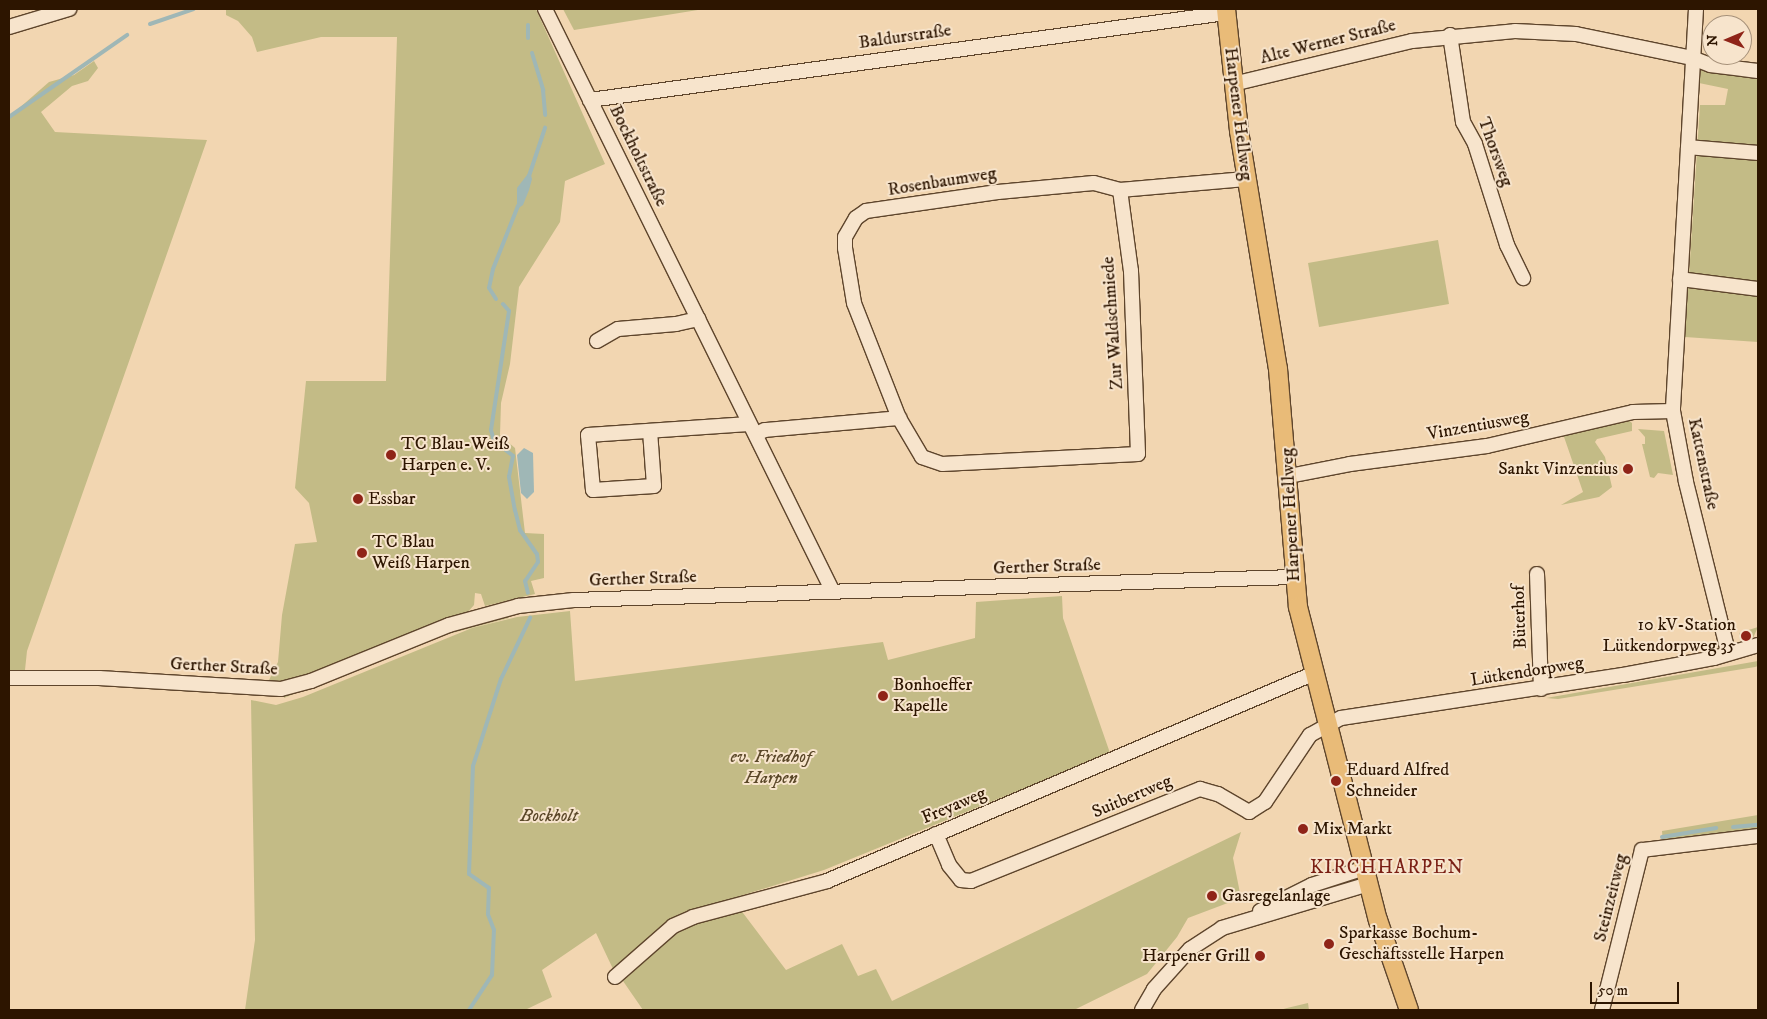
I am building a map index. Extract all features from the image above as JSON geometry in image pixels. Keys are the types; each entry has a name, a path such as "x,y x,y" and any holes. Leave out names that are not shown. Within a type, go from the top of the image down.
{"main road":[{"name":"Harpener Hellweg","path":"1226,11 1233,84 1246,179 1278,369 1289,476 1293,577 1303,634 1330,723 1388,955 1409,1010"}],"street":[{"path":"9,27 69,9"},
{"name":"Bockholtstraße","path":"545,9 833,592"},
{"name":"Kattenstraße","path":"1696,9 1673,411 1686,482 1728,652"},
{"name":"Baldurstraße","path":"590,100 1226,11"},
{"name":"Alte Werner Straße","path":"1233,84 1412,41 1450,35 1515,31 1576,34 1692,58 1710,65 1758,71"},
{"name":"Thorsweg","path":"1450,35 1463,122 1475,144 1507,245 1523,278"},
{"path":"1688,147 1758,153"},
{"name":"Rosenbaumweg","path":"1138,454 942,464 922,457 914,449 899,418 854,303 848,276 845,237 856,218 866,211 1006,191 1094,183 1120,190 1246,179"},
{"name":"Zur Waldschmiede","path":"1120,190 1131,271 1138,454"},
{"path":"1680,279 1758,289"},
{"path":"597,341 618,329 676,324 698,318"},
{"name":"Vinzentiusweg","path":"1289,476 1350,464 1488,446 1633,412 1673,411"},
{"path":"650,431 654,486 593,490 588,435 650,431 765,430 899,418"},
{"name":"Büterhof","path":"1538,574 1541,689"},
{"name":"Gerther Straße","path":"9,678 99,678 281,689 324,676 427,632 518,606 574,600 1293,577"},
{"name":"Lütkendorpweg","path":"1330,723 1341,718 1541,689 1689,663 1758,645"},
{"name":"Freyaweg","path":"616,977 673,926 693,917 827,880 1315,673"},
{"name":"Suitbertweg","path":"936,834 949,865 960,880 971,881 1200,789 1218,794 1248,812 1265,802 1310,735 1330,723"},
{"name":"Steinzeitweg","path":"1602,1010 1642,850 1758,836"},
{"path":"1142,1010 1154,989 1190,949 1202,939 1237,923 1367,876"}],"green space":[{"path":"226,9 536,9 605,164 565,181 560,222 519,287 510,364 501,403 500,435 515,448 525,533 544,534 544,578 531,581 535,594 485,606 481,594 475,593 474,605 466,614 286,683 9,672 9,117 49,82 74,75 94,61 98,68 88,81 72,86 41,112 55,132 207,140 27,651 25,670 268,682 278,662 282,615 295,544 317,542 309,503 295,488 306,381 386,381 397,37 321,37 257,52 252,37 238,21 226,15"},
{"path":"563,9 704,9 574,30"},
{"path":"1700,70 1758,70 1758,342 1685,337 1700,105 1725,105 1728,89 1699,83"},
{"path":"1438,240 1449,304 1319,327 1308,263"},
{"path":"1626,418 1632,423 1632,431 1597,439 1595,442 1605,457 1612,487 1599,497 1561,505 1583,492 1563,434"},
{"path":"1638,429 1664,431 1673,475 1658,473 1654,478 1650,477 1642,444 1645,444 1645,437"},
{"path":"1062,596 1063,618 1110,753 824,870 708,906 671,922 613,969 596,933 542,970 552,997 525,1010 245,1010 255,940 251,700 276,705 303,697 472,628 517,617 570,611 575,681 883,642 888,660 975,638 976,602"},
{"path":"508,615 509,618 422,641 284,698 284,695 425,638"},
{"path":"1758,627 1753,638 1740,640 1739,633"},
{"path":"1758,661 1758,666 1755,667 1558,699 1546,698"},
{"path":"1758,815 1758,832 1663,842 1662,831"},
{"path":"1241,832 1233,858 1241,898 1188,918 1177,937 1147,974 1074,1010 643,1010 623,981 678,932 711,916 740,909 786,970 842,944 858,976 876,969 892,1001"},
{"path":"1308,1003 1309,1010 1280,1010 1287,1008"}],"water":[{"path":"530,171 532,179 529,190 523,205 517,209 517,188"},
{"path":"524,448 533,453 534,492 527,499 521,493 517,455"}],"waterway":[{"path":"150,24 194,9"},
{"path":"528,25 528,38"},
{"path":"9,117 127,35"},
{"path":"532,53 543,90 545,115"},
{"path":"529,176 545,128"},
{"path":"496,299 489,288 493,269 518,206"},
{"path":"503,304 509,311 491,430 494,441 513,456 509,477 515,510 520,530 537,554 538,562 525,581 528,593"},
{"path":"469,1010 492,975 494,930 488,914 489,888 469,874 473,766 501,679 530,618"},
{"path":"1733,827 1758,825"},
{"path":"1662,837 1716,828"}],"place":[{"name":"TC Blau-Weiß Harpen e. V.","path":"391,455"},
{"name":"Sankt Vinzentius","path":"1628,469"},
{"name":"Essbar","path":"358,499"},
{"name":"TC Blau Weiß Harpen","path":"362,553"},
{"name":"10 kV-Station Lütkendorpweg 35","path":"1746,636"},
{"name":"Bonhoeffer Kapelle","path":"883,696"},
{"name":"Eduard Alfred Schneider","path":"1336,781"},
{"name":"Mix Markt","path":"1303,829"},
{"name":"Gasregelanlage","path":"1212,896"},
{"name":"Sparkasse Bochum- Geschäftsstelle Harpen","path":"1329,944"},
{"name":"Harpener Grill","path":"1260,956"}],"district":[{"name":"KIRCHHARPEN","path":"1387,868"}],"park label":[{"name":"ev. Friedhof Harpen","path":"771,768"},
{"name":"Bockholt","path":"549,816"}]}
